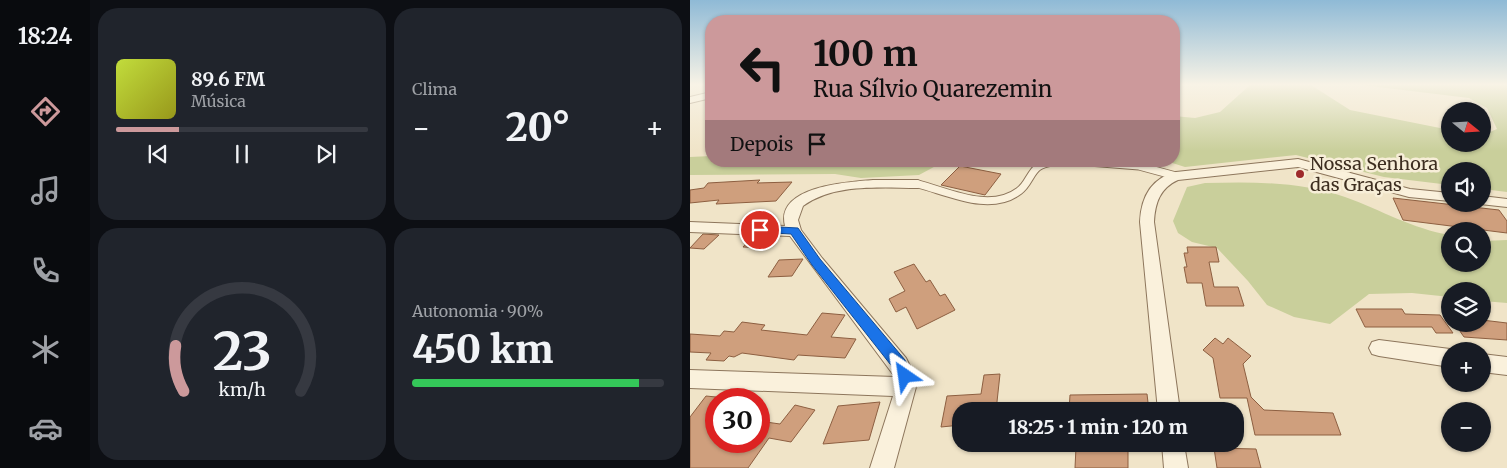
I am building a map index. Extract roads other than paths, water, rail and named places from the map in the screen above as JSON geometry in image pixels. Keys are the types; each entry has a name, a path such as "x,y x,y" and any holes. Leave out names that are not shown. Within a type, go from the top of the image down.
{"street":[{"path":"1168,402 1147,222 1147,207 1150,197 1158,187 1176,176 1298,163 1409,193 1441,196"},
{"path":"882,468 906,387 905,376 899,364 816,262 794,231 791,220 792,211 803,198 813,194 854,186 918,184"},
{"path":"1491,201 1507,203"},
{"path":"690,227 794,231"},
{"path":"1379,348 1441,357"},
{"path":"1491,364 1507,366"},
{"path":"690,379 906,387"},
{"path":"1174,452 1176,468"}],"lane":[{"path":"918,184 983,201 1004,199 1021,191 1038,167"},
{"path":"1144,167 1162,170 1176,176"}],"place":[{"name":"Nossa Senhora das Graças","path":"1300,174"}]}
